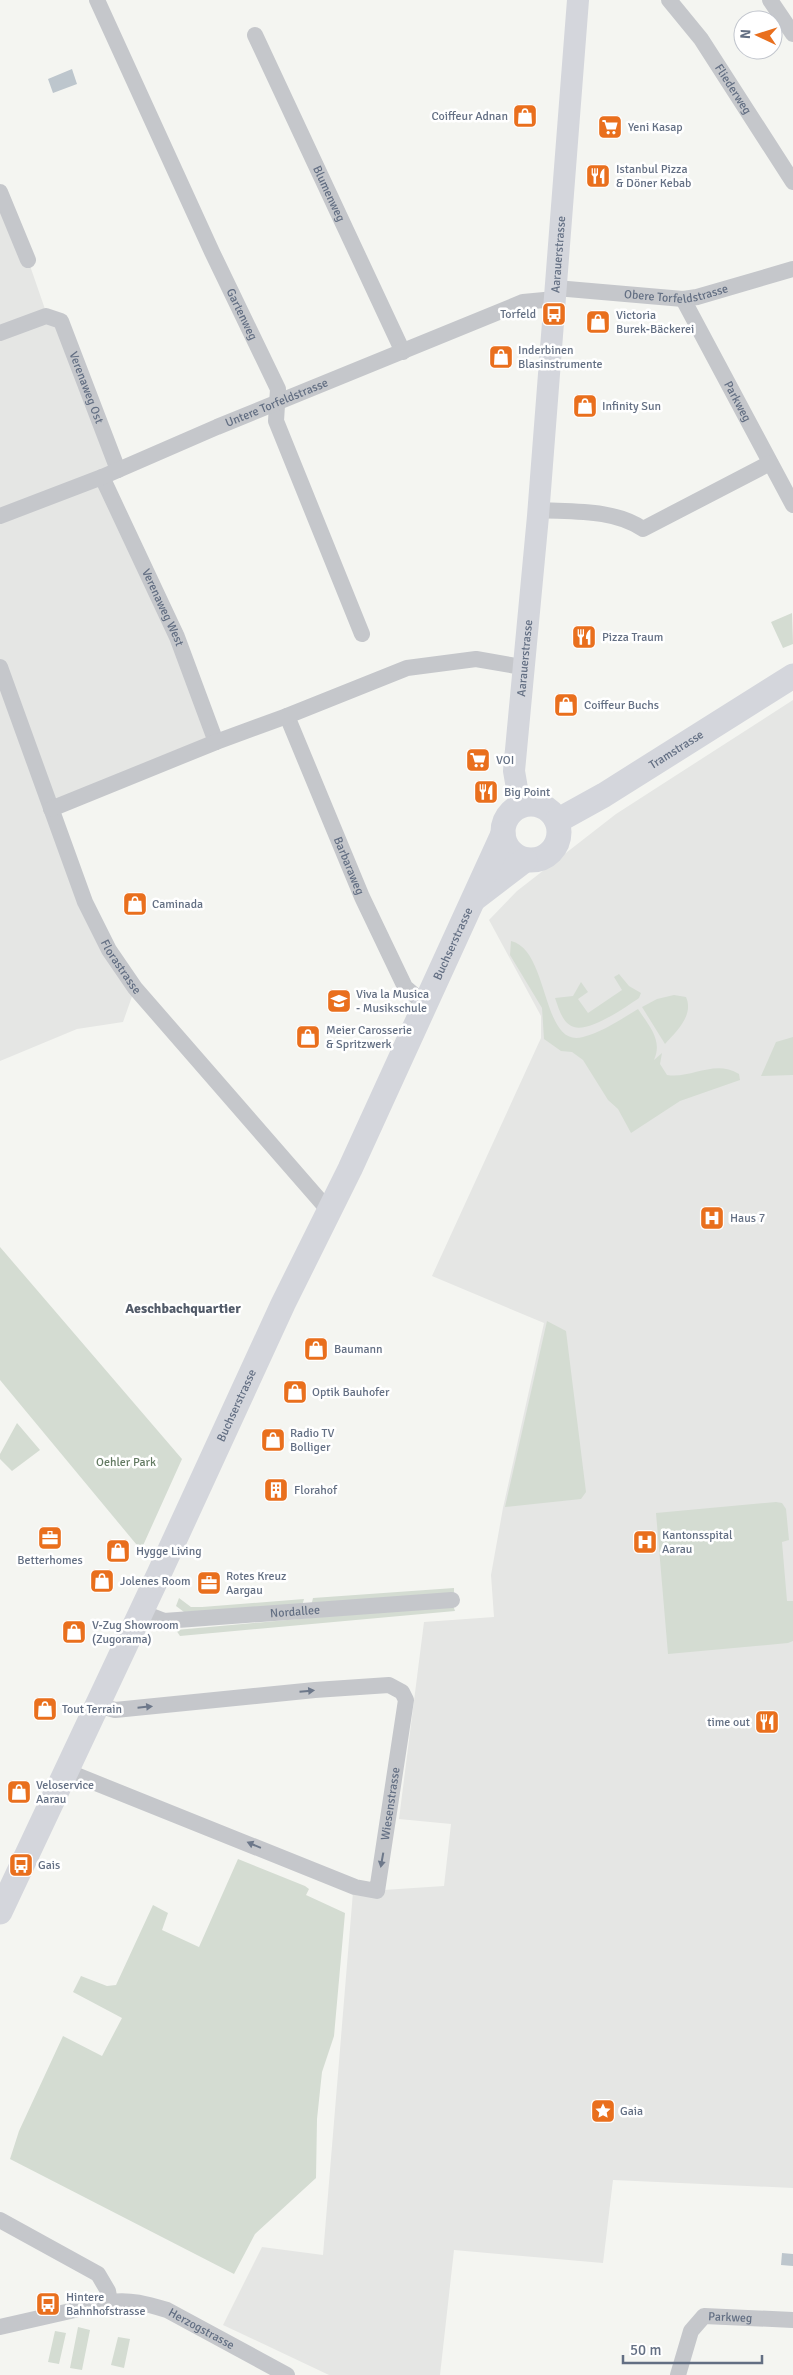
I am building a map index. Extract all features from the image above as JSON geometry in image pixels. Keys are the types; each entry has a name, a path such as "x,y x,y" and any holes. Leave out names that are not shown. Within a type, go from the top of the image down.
{"main road":[{"name":"Aarauerstrasse","path":"520,806 514,771 522,667 538,510 578,0"},
{"name":"Tramstrasse","path":"557,821 604,795 793,676"},
{"path":"528,804 546,808 557,821 559,836 552,850 540,858 525,860 510,851 503,834 506,818 520,806 528,804"},
{"name":"Buchserstrasse","path":"0,1912 282,1304 330,1212 503,834"},
{"name":"Buchserstrasse","path":"474,899 525,860"}],"street":[{"name":"Gartenweg","path":"97,0 212,252 278,389 276,421 362,634"},
{"name":"Fliederweg","path":"669,0 701,39 793,182"},
{"path":"770,0 793,34"},
{"name":"Blumenweg","path":"255,34 403,352"},
{"path":"0,192 28,260"},
{"name":"Obere Torfeldstrasse","path":"555,293 682,299 706,295 793,269"},
{"name":"Untere Torfeldstrasse","path":"0,516 102,477 523,302 555,293"},
{"name":"Parkweg","path":"682,299 793,506"},
{"name":"Verenaweg Ost","path":"0,334 46,316 60,320 118,470"},
{"path":"538,510 613,516 629,520 643,529 770,463"},
{"name":"Verenaweg West","path":"102,477 177,637 216,742"},
{"path":"52,809 216,742 407,668 476,659 522,667"},
{"name":"Florastrasse","path":"0,667 85,902 109,950 135,988 330,1212"},
{"name":"Barbaraweg","path":"287,716 362,897 405,987 426,1005"},
{"name":"Nordallee","path":"140,1612 164,1621 452,1600"},
{"name":"Wiesenstrasse","path":"66,1771 354,1887 376,1891 406,1700 402,1692 389,1686 376,1686 115,1710 97,1705"},
{"path":"0,2220 98,2274 108,2291 110,2302"},
{"name":"Herzogstrasse","path":"0,2328 110,2302 124,2300 139,2302 167,2310 287,2375"},
{"name":"Parkweg","path":"678,2375 691,2331 704,2316 793,2320"}],"shaded area":[{"path":"72,69 77,84 53,93 48,79"},
{"path":"0,192 28,260 46,312 61,321 118,470 103,477 216,742 52,809 85,902 135,988 123,1022 77,1029 0,1061"},
{"name":"Kantonsspital Aarau","path":"793,700 793,2188 613,2180 603,2263 454,2250 440,2375 329,2375 223,2325 262,2247 323,2255 353,1892 444,1886 451,1824 399,1819 424,1622 494,1617 491,1575 503,1508 544,1323 432,1276 541,1038 541,1016 489,920 517,891 616,814"},
{"path":"782,2253 793,2254 793,2266 781,2265"}],"green space":[{"path":"792,613 793,644 783,648 771,622"},
{"path":"511,941 524,948 533,961 552,1014 560,1028 569,1037 583,1037 598,1032 638,1009 654,1033 657,1046 654,1060 662,1053 660,1064 667,1075 721,1068 739,1074 740,1080 680,1101 631,1133 618,1109 608,1100 583,1060 572,1052 561,1051 544,1039 542,1008 510,955"},
{"path":"619,974 629,986 641,993 639,998 608,1018 589,1026 574,1027 567,1022 555,998 573,996 581,982 588,992 578,999 588,1013 622,990 614,977"},
{"path":"674,995 686,997 688,1010 683,1022 665,1044 642,1007 657,999"},
{"path":"793,1037 793,1075 761,1076 776,1042"},
{"name":"Oehler Park","path":"0,1247 182,1459 141,1550 0,1380"},
{"path":"547,1321 566,1331 586,1492 581,1499 505,1507"},
{"path":"17,1423 40,1450 12,1471 0,1459 0,1454"},
{"path":"782,1503 786,1509 789,1540 782,1542 787,1601 793,1601 793,1641 668,1654 656,1513"},
{"path":"454,1588 454,1593 311,1606 313,1598"},
{"path":"179,1598 191,1607 304,1599 302,1606 184,1612 176,1606"},
{"path":"453,1605 455,1611 180,1636 176,1630"},
{"path":"238,1859 305,1886 309,1889 306,1895 345,1913 334,2036 322,2072 317,2119 316,2178 255,2234 234,2274 10,2159 19,2131 63,2036 102,2056 122,2018 73,1992 81,1976 107,1986 116,1985 153,1905 168,1913 162,1930 199,1947"},
{"path":"78,2327 90,2330 82,2370 70,2368"},
{"path":"55,2331 66,2333 59,2364 48,2362"},
{"path":"118,2337 130,2339 124,2368 111,2365"}],"place":[{"name":"Coiffeur Adnan","path":"525,116"},
{"name":"Yeni Kasap","path":"610,127"},
{"name":"Istanbul Pizza & Döner Kebab","path":"598,176"},
{"name":"Torfeld","path":"554,314"},
{"name":"Victoria Burek-Bäckerei","path":"598,322"},
{"name":"Inderbinen Blasinstrumente","path":"501,357"},
{"name":"Infinity Sun","path":"585,406"},
{"name":"Pizza Traum","path":"584,637"},
{"name":"Coiffeur Buchs","path":"566,705"},
{"name":"VOI","path":"478,760"},
{"name":"Big Point","path":"486,792"},
{"name":"Caminada","path":"135,904"},
{"name":"Viva la Musica - Musikschule","path":"339,1001"},
{"name":"Meier Carosserie & Spritzwerk","path":"308,1037"},
{"name":"Haus 7","path":"712,1218"},
{"name":"Baumann","path":"316,1349"},
{"name":"Optik Bauhofer","path":"295,1392"},
{"name":"Radio TV Bolliger","path":"273,1440"},
{"name":"Florahof","path":"276,1490"},
{"name":"Betterhomes","path":"50,1538"},
{"name":"Kantonsspital Aarau","path":"645,1542"},
{"name":"Hygge Living","path":"118,1551"},
{"name":"Jolenes Room","path":"102,1581"},
{"name":"Rotes Kreuz Aargau","path":"209,1583"},
{"name":"V-Zug Showroom (Zugorama)","path":"74,1632"},
{"name":"Tout Terrain","path":"45,1709"},
{"name":"time out","path":"767,1722"},
{"name":"Veloservice Aarau","path":"19,1792"},
{"name":"Gais","path":"21,1865"},
{"name":"Gaia","path":"603,2111"},
{"name":"Hintere Bahnhofstrasse","path":"48,2304"}],"district":[{"name":"Aeschbachquartier","path":"183,1308"}]}
